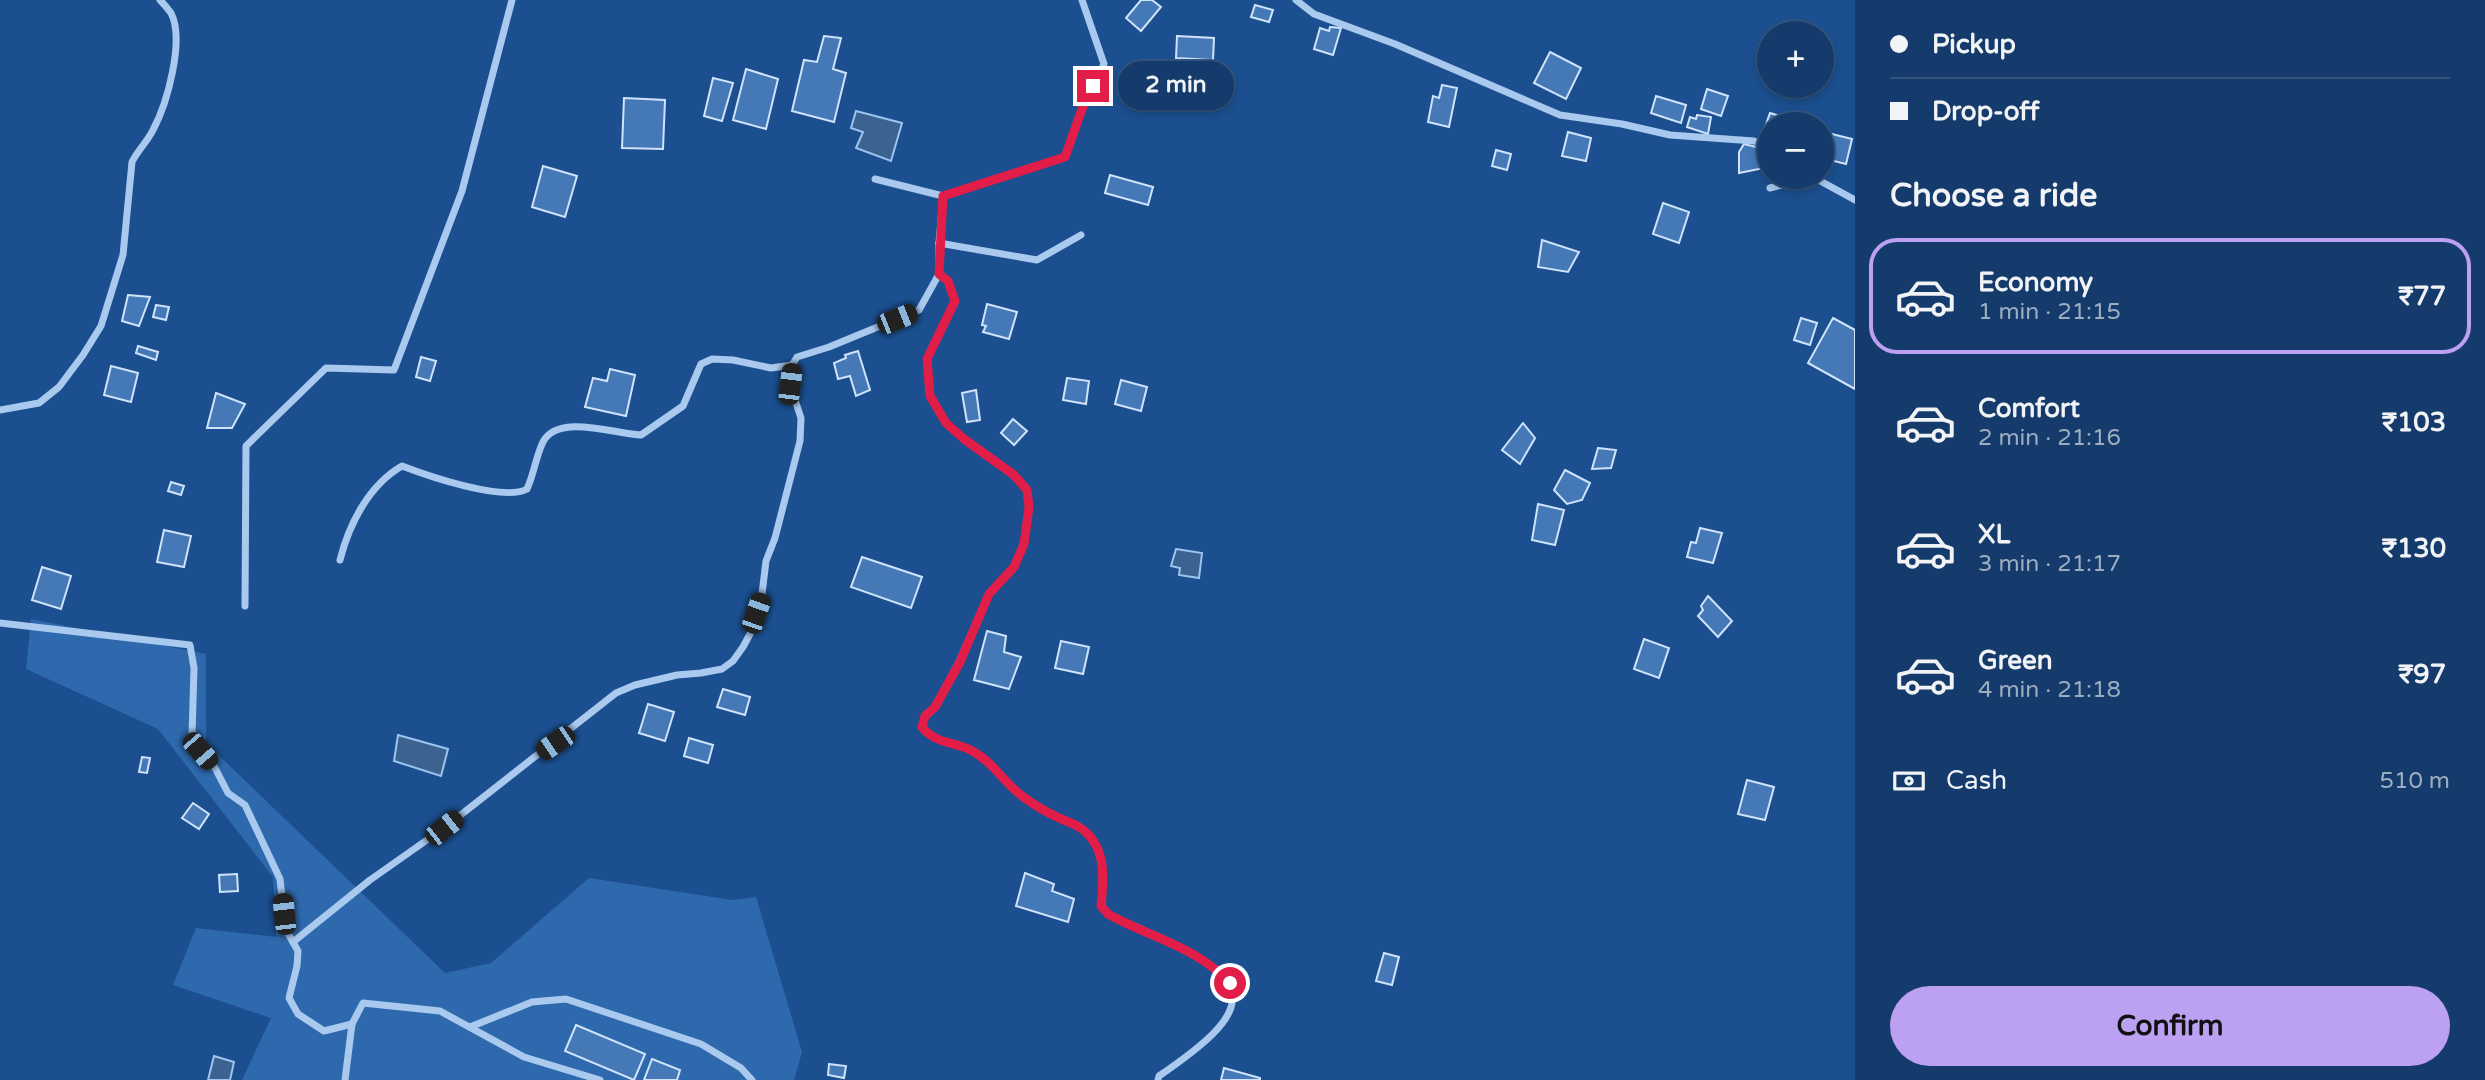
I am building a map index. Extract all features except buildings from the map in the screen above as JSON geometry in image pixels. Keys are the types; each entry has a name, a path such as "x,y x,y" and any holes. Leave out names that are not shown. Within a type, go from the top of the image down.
{"street":[{"path":"0,410 39,403 59,387 101,326 123,255 132,162 163,108 171,73 176,41 172,14 160,0"},
{"path":"245,606 246,446 327,368 394,370 462,191 512,0"},
{"path":"875,178 943,196 1065,157 1082,109 1104,64 1082,0"},
{"path":"1296,0 1314,14 1395,44 1560,116 1622,124 1670,135 1757,142"},
{"path":"1834,189 1855,200"},
{"path":"293,942 616,693 635,685 677,675 722,669 733,660 750,634 762,594 766,561 775,538 800,441 801,418 790,384 792,365 797,356 830,347 919,310 939,274 943,196"},
{"path":"939,243 1037,260 1082,235"},
{"path":"939,274 948,281 955,301 927,359 930,396 946,423 1014,475 1027,490 1029,507 1024,544 1014,567 989,594 960,662 935,707 925,716 922,727 928,735 939,741 973,751 990,763 1019,794 1080,828 1097,846 1103,865 1101,906 1108,914 1199,958 1230,983 1234,994 1233,1010 1199,1048 1159,1076 1158,1080"},
{"path":"340,560 346,537 368,497 389,474 402,466 483,491 507,494 522,492 527,489 544,439 558,428 570,426 641,435 683,406 701,364 712,359 733,360 771,368 792,365"},
{"path":"0,623 190,645 194,668 191,735 200,751 215,768 228,793 245,805 280,879 286,930 298,951 289,998 299,1014 324,1031 352,1024"},
{"path":"470,1027 532,1002 566,999 701,1044 741,1068 752,1080"},
{"path":"345,1080 352,1024 363,1003 440,1011 524,1057 600,1080"}],"shaded area":[{"path":"856,111 902,123 891,161 856,148 863,132 851,128"},
{"path":"1176,549 1202,553 1199,578 1179,575 1180,568 1171,566"},
{"path":"31,619 206,654 206,743 445,973 491,963 589,878 732,900 756,897 802,1052 794,1080 242,1080 271,1018 173,985 196,928 276,937 273,877 158,729 26,669"},
{"path":"398,735 448,749 441,776 394,761"},
{"path":"214,1056 234,1062 230,1080 208,1080"}],"route":[{"path":"1093,86 1065,157 943,196 939,230 939,274 948,281 955,301 927,359 930,396 946,423 1014,475 1027,490 1029,507 1024,544 1014,567 989,594 960,662 935,707 925,716 922,727 928,735 939,741 973,751 990,763 1019,794 1038,807 1080,828 1097,846 1103,865 1101,906 1108,914 1199,958 1230,983"}]}
